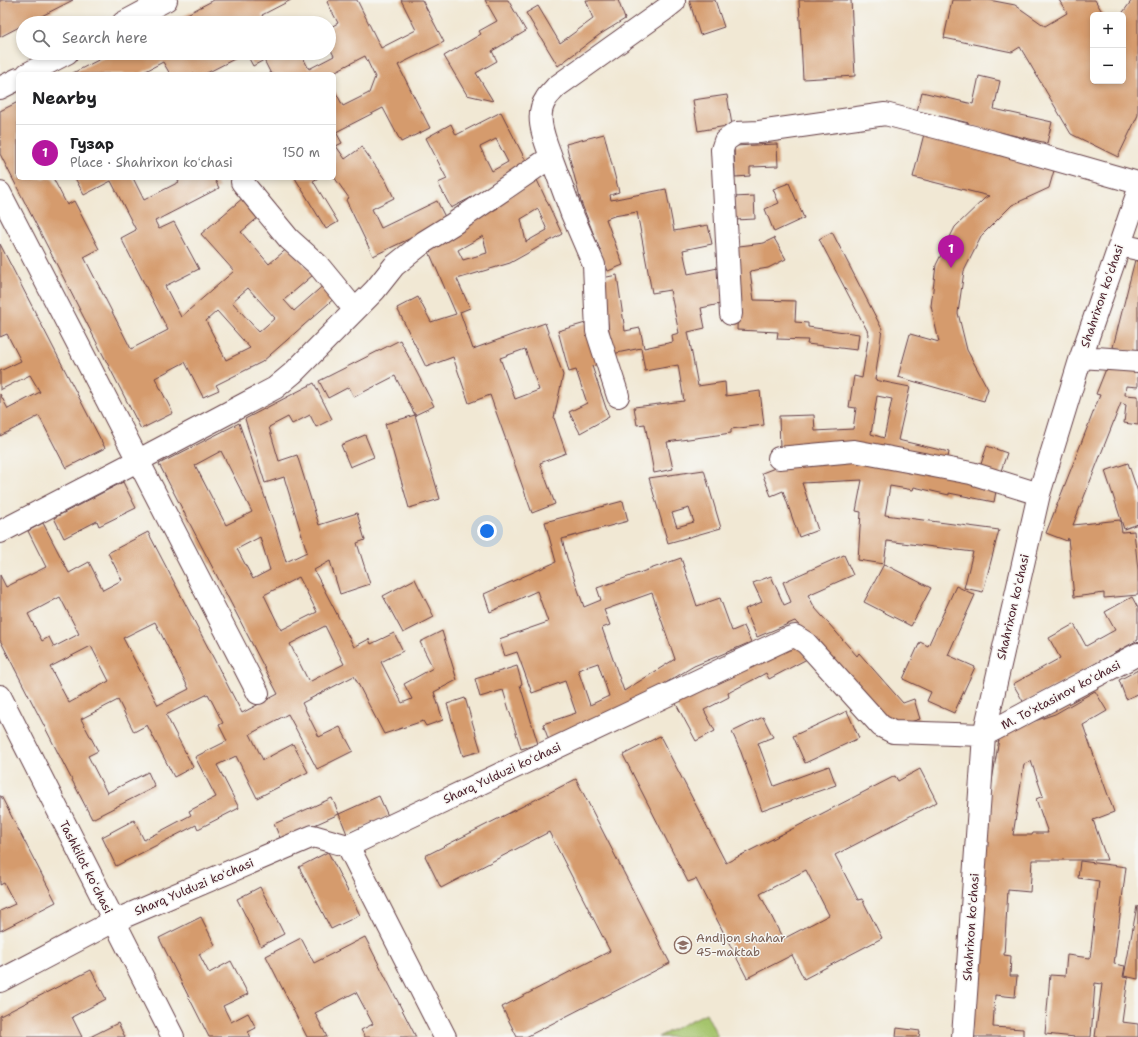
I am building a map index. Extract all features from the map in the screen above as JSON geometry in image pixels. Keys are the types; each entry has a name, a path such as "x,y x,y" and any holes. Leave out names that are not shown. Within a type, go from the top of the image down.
{"street":[{"path":"136,16 166,0"},
{"path":"618,396 597,331 594,265 572,214 551,157 543,132 541,114 545,100 556,87 664,10 674,2 674,0"},
{"path":"31,72 53,60"},
{"path":"0,88 16,80"},
{"path":"731,314 722,150 725,141 736,133 759,132 885,114 997,143 1138,183"},
{"path":"0,532 275,388 375,290 394,266 424,242 551,157"},
{"path":"242,182 289,238 318,265 355,310"},
{"name":"Shahrixon koʻchasi","path":"963,1037 984,735 1039,494 1081,357 1129,247 1138,192"},
{"path":"0,193 258,693"},
{"path":"1081,357 1138,361"},
{"path":"779,458 854,451 971,473 1039,494"},
{"name":"Sharq Yulduzi koʻchasi","path":"0,981 114,921 313,836 348,846 786,639 796,636 806,643 881,726 893,732 984,735"},
{"name":"M. Toʻxtasinov koʻchasi","path":"984,735 1138,654"},
{"name":"Tashkilot koʻchasi","path":"0,696 173,1037"},
{"path":"348,846 445,1037"}],"green space":[{"path":"706,1013 718,1037 658,1037"}],"building":[{"path":"0,0 73,0 42,16 16,16 16,29 0,37"},
{"path":"214,0 291,0 262,16 183,16"},
{"path":"330,0 357,0 381,48 416,30 401,0 422,0 444,42 398,65 430,128 401,142 383,108 336,132 336,93 343,106 369,93 375,77 365,56 334,72 270,72 264,60 304,60 309,69 326,60 336,60 336,24 338,23 336,16 334,16 327,2"},
{"path":"485,0 508,0 526,31 492,51 497,61 476,73 493,101 467,95 444,56 481,34 479,31 497,21"},
{"path":"586,0 618,0 625,19 599,35 558,66 526,13 538,6 560,43 593,19"},
{"path":"689,0 715,0 724,27 700,35"},
{"path":"799,0 851,0 855,76 803,79"},
{"path":"952,0 989,0 1015,5 1045,26 1067,13 1059,0 1095,0 1102,12 1090,12 1090,84 1126,84 1126,12 1123,12 1132,0 1138,0 1138,115 1118,157 1071,134 1020,47 1012,52 944,38"},
{"path":"98,60 232,60 209,72 169,72 163,62 144,72 75,72"},
{"path":"250,60 264,60 253,66"},
{"path":"979,76 1000,81 994,109 1052,122 1047,143 968,125 969,123 917,111 922,92 973,104"},
{"path":"727,95 732,125 698,131 693,100"},
{"path":"16,103 16,180 54,180 67,205 74,201 99,249 84,257 131,349 168,330 121,238 136,230 111,181 84,195 76,180 134,180 144,200 179,182 178,180 215,180 219,188 155,221 159,229 174,222 199,269 165,286 181,317 234,271 201,234 244,197 260,216 241,232 269,264 289,247 313,275 284,300 294,311 326,283 337,296 262,362 216,385 219,390 203,397 185,362 155,378 173,413 141,429 0,154 0,111","holes":["248,288 275,318 259,332 232,302","217,311 250,348 226,360 206,321"]},
{"path":"501,112 527,163 476,195 451,208 438,183 447,179 426,138 451,124 456,135","holes":["496,139 508,162 492,171 480,147"]},
{"path":"336,132 342,143 336,146"},
{"path":"604,134 619,192 610,195 611,200 666,189 674,231 708,225 712,244 683,250 688,274 718,268 725,303 701,308 705,328 688,332 698,386 725,382 726,396 760,391 764,425 731,429 731,433 667,442 673,469 654,473 645,424 637,425 634,407 684,401 678,365 645,371 641,348 612,354 602,278 617,275 625,331 640,328 644,348 673,342 672,335 679,333 670,290 652,293 637,212 606,219 623,265 608,271 581,202 566,144"},
{"path":"924,134 1055,167 1049,188 1012,205 982,235 964,271 958,313 967,350 988,389 984,401 898,377 910,334 939,342 931,306 936,265 955,227 985,198 989,196 913,177"},
{"path":"777,144 778,166 750,167 750,176 735,177 734,146"},
{"path":"336,146 345,159 362,147 386,181 394,198 372,209 381,228 437,201 447,221 373,256 346,200 349,198 336,180"},
{"path":"296,180 315,180 313,181 338,222 326,229"},
{"path":"537,180 562,234 510,263 457,279 470,308 460,312 473,349 545,323 563,375 554,418 566,453 540,463 555,504 532,513 490,395 469,403 453,357 426,367 397,308 418,297 431,322 456,314 427,247 498,208 497,202","holes":["538,209 547,230 526,242 521,219","483,236 487,253 463,260 458,250","525,349 539,390 515,399 500,358"]},
{"path":"789,183 804,218 774,232 765,209 779,203 773,189"},
{"path":"754,196 755,219 735,220 734,197"},
{"path":"832,232 882,329 875,380 910,387 898,440 949,452 946,467 780,449 779,416 814,415 815,431 853,429 856,408 849,407 854,376 862,378 869,334 819,239","holes":["877,396 892,399 884,438 871,434"]},
{"path":"774,238 786,259 768,268 750,271 754,300 796,301 795,322 808,323 808,327 859,334 857,350 807,344 808,340 777,339 778,332 737,330 738,299 731,247 764,243"},
{"path":"0,244 105,448 66,468 39,416 0,436 0,394 8,409 40,392 30,375 0,390 0,371 21,361 7,334 0,337"},
{"path":"1136,256 1138,256 1138,354 1113,347"},
{"path":"589,322 601,363 592,366 609,417 580,433 569,412 587,403 576,370 569,372 558,331"},
{"path":"400,340 434,406 415,415 395,376 354,397 349,387 328,398 319,381"},
{"path":"1108,364 1138,366 1138,387 1126,386 1125,395 1138,396 1138,425 1124,423 1126,405 1121,403 1073,525 1120,520 1122,532 1134,531 1138,570 1138,595 1104,598 1104,593 1074,597 1068,538 1067,541 1046,533 1100,395 1096,394"},
{"path":"314,383 332,419 316,427 310,415 292,424 288,417 269,427 279,461 297,455 319,525 357,513 365,540 357,543 370,584 340,594 330,561 314,570 354,647 369,639 371,644 394,633 403,651 381,662 402,703 412,699 404,684 433,668 420,642 442,631 457,680 434,692 443,720 426,726 423,721 384,734 354,676 302,703 319,737 340,727 353,751 317,769 288,714 250,734 263,760 293,744 308,772 257,798 236,756 217,765 239,808 198,829 196,825 116,866 102,837 134,820 144,840 191,815 189,811 216,797 195,757 227,741 219,725 223,723 208,694 166,715 193,767 174,777 147,725 134,732 118,700 81,719 98,751 88,756 107,793 148,772 155,787 92,819 0,640 0,575 6,587 46,567 28,531 43,523 69,573 89,562 103,590 122,580 108,553 148,532 242,713 278,694 159,464 239,423 286,562 307,552 284,477 265,483 245,419","holes":["221,451 252,512 226,525 195,465","260,537 270,570 253,579 237,549","299,577 317,612 281,630 264,595","60,597 79,634 54,647 49,637 42,641 28,614","155,622 189,689 158,705 123,638","325,626 344,664 309,682 290,644","91,646 109,681 69,703 50,667"]},
{"path":"415,415 440,499 409,508 385,424"},
{"path":"365,435 374,457 350,467 341,445"},
{"path":"987,446 1007,453 999,477 979,470"},
{"path":"866,457 997,486 994,502 949,493 949,495 914,487 913,490 890,486 885,515 999,530 983,592 964,588 973,552 887,541 884,564 858,560 861,512 856,511 862,480 802,483 818,530 799,537 783,491 771,496 762,473 793,461"},
{"path":"1128,463 1138,492 1138,524 1124,529 1105,471"},
{"path":"704,470 721,528 668,543 649,478","holes":["689,508 694,522 677,527 672,513"]},
{"path":"123,482 136,508 99,526 97,521 64,538 54,518"},
{"path":"623,501 628,521 562,539 584,607 601,600 597,588 681,558 697,606 720,598 732,631 744,626 751,642 694,666 629,705 549,741 543,724 576,713 565,681 532,693 517,652 505,656 499,639 548,622 537,591 490,612 484,594 556,562 545,522","holes":["652,593 675,659 624,691 602,628 610,625 604,610","598,663 609,696 590,705 578,670"]},
{"path":"844,555 853,575 808,595 815,608 857,656 859,653 903,703 914,699 920,719 890,728 795,621 757,637 745,609 762,602 753,583 771,576 784,605 791,602 783,582"},
{"path":"884,564 931,588 911,626 864,602"},
{"path":"415,579 434,617 403,633 383,596"},
{"path":"956,586 975,595 948,655 975,667 954,713 927,701 931,692 903,679 920,642 928,646"},
{"path":"1132,597 1138,608 1138,640 1024,703 1013,684 1060,658 1049,638 1074,624 1086,646 1115,630 1105,612"},
{"path":"796,639 807,659 769,679 766,673 728,693 729,697 704,710 715,731 696,741 675,702"},
{"path":"517,666 522,684 520,685 538,744 521,749 503,690 480,697 475,679"},
{"path":"1138,670 1138,694 1126,699 1119,680"},
{"path":"1095,691 1107,711 1083,725 1114,812 1093,820 1107,860 1032,860 1030,892 1008,890 1004,955 1011,956 1010,976 1017,976 1015,997 995,995 993,1027 1023,1029 1023,1037 971,1037 979,859 1000,733 1055,714","holes":["1031,761 1043,796 1036,799 1048,833 1013,835 1024,764"]},
{"path":"465,698 481,751 463,756 447,704"},
{"path":"847,711 859,738 805,763 793,736"},
{"path":"763,717 773,737 758,743 774,786 829,766 836,785 762,811 741,752 732,732"},
{"path":"660,736 726,863 895,776 898,781 920,769 937,802 835,855 858,900 862,899 882,938 804,979 792,955 747,978 696,879 688,882 623,755","holes":["806,870 829,915 783,939 760,894"]},
{"path":"576,779 670,963 526,1037 517,1037 502,1007 610,951 549,832 441,888 425,856"},
{"path":"0,796 56,902 0,931 0,911 15,904 4,883 0,885"},
{"path":"379,796 388,816 347,834 339,814"},
{"path":"332,798 339,814 281,840 274,824"},
{"path":"328,852 360,915 331,929 299,867"},
{"path":"1080,861 1126,867 1114,964 1125,966 1123,977 1128,978 1122,1022 1138,1024 1138,1037 1095,1037 1102,984 1095,983 1091,1037 1045,1034 1050,975 1065,976 1067,955 1090,958 1099,881 1078,878"},
{"path":"260,887 284,934 261,946 237,899"},
{"path":"1137,906 1138,907 1138,979 1124,976"},
{"path":"201,917 215,945 199,954 209,973 231,961 248,994 223,1006 231,1022 248,1013 256,1028 248,1032 251,1037 209,1037 159,938"},
{"path":"365,937 416,1037 365,1037 361,1030 373,1024 356,992 315,1013 327,1037 307,1037 266,956 301,938 314,963"},
{"path":"91,970 106,999 72,1017 82,1037 0,1037 0,1016"},
{"path":"118,1023 125,1037 90,1037"},
{"path":"897,1028 920,1031 919,1037 896,1037"}],"place":[{"name":"Гузар","path":"951,268"},
{"name":"Andijon shahar 45-maktab","path":"683,945"}]}
